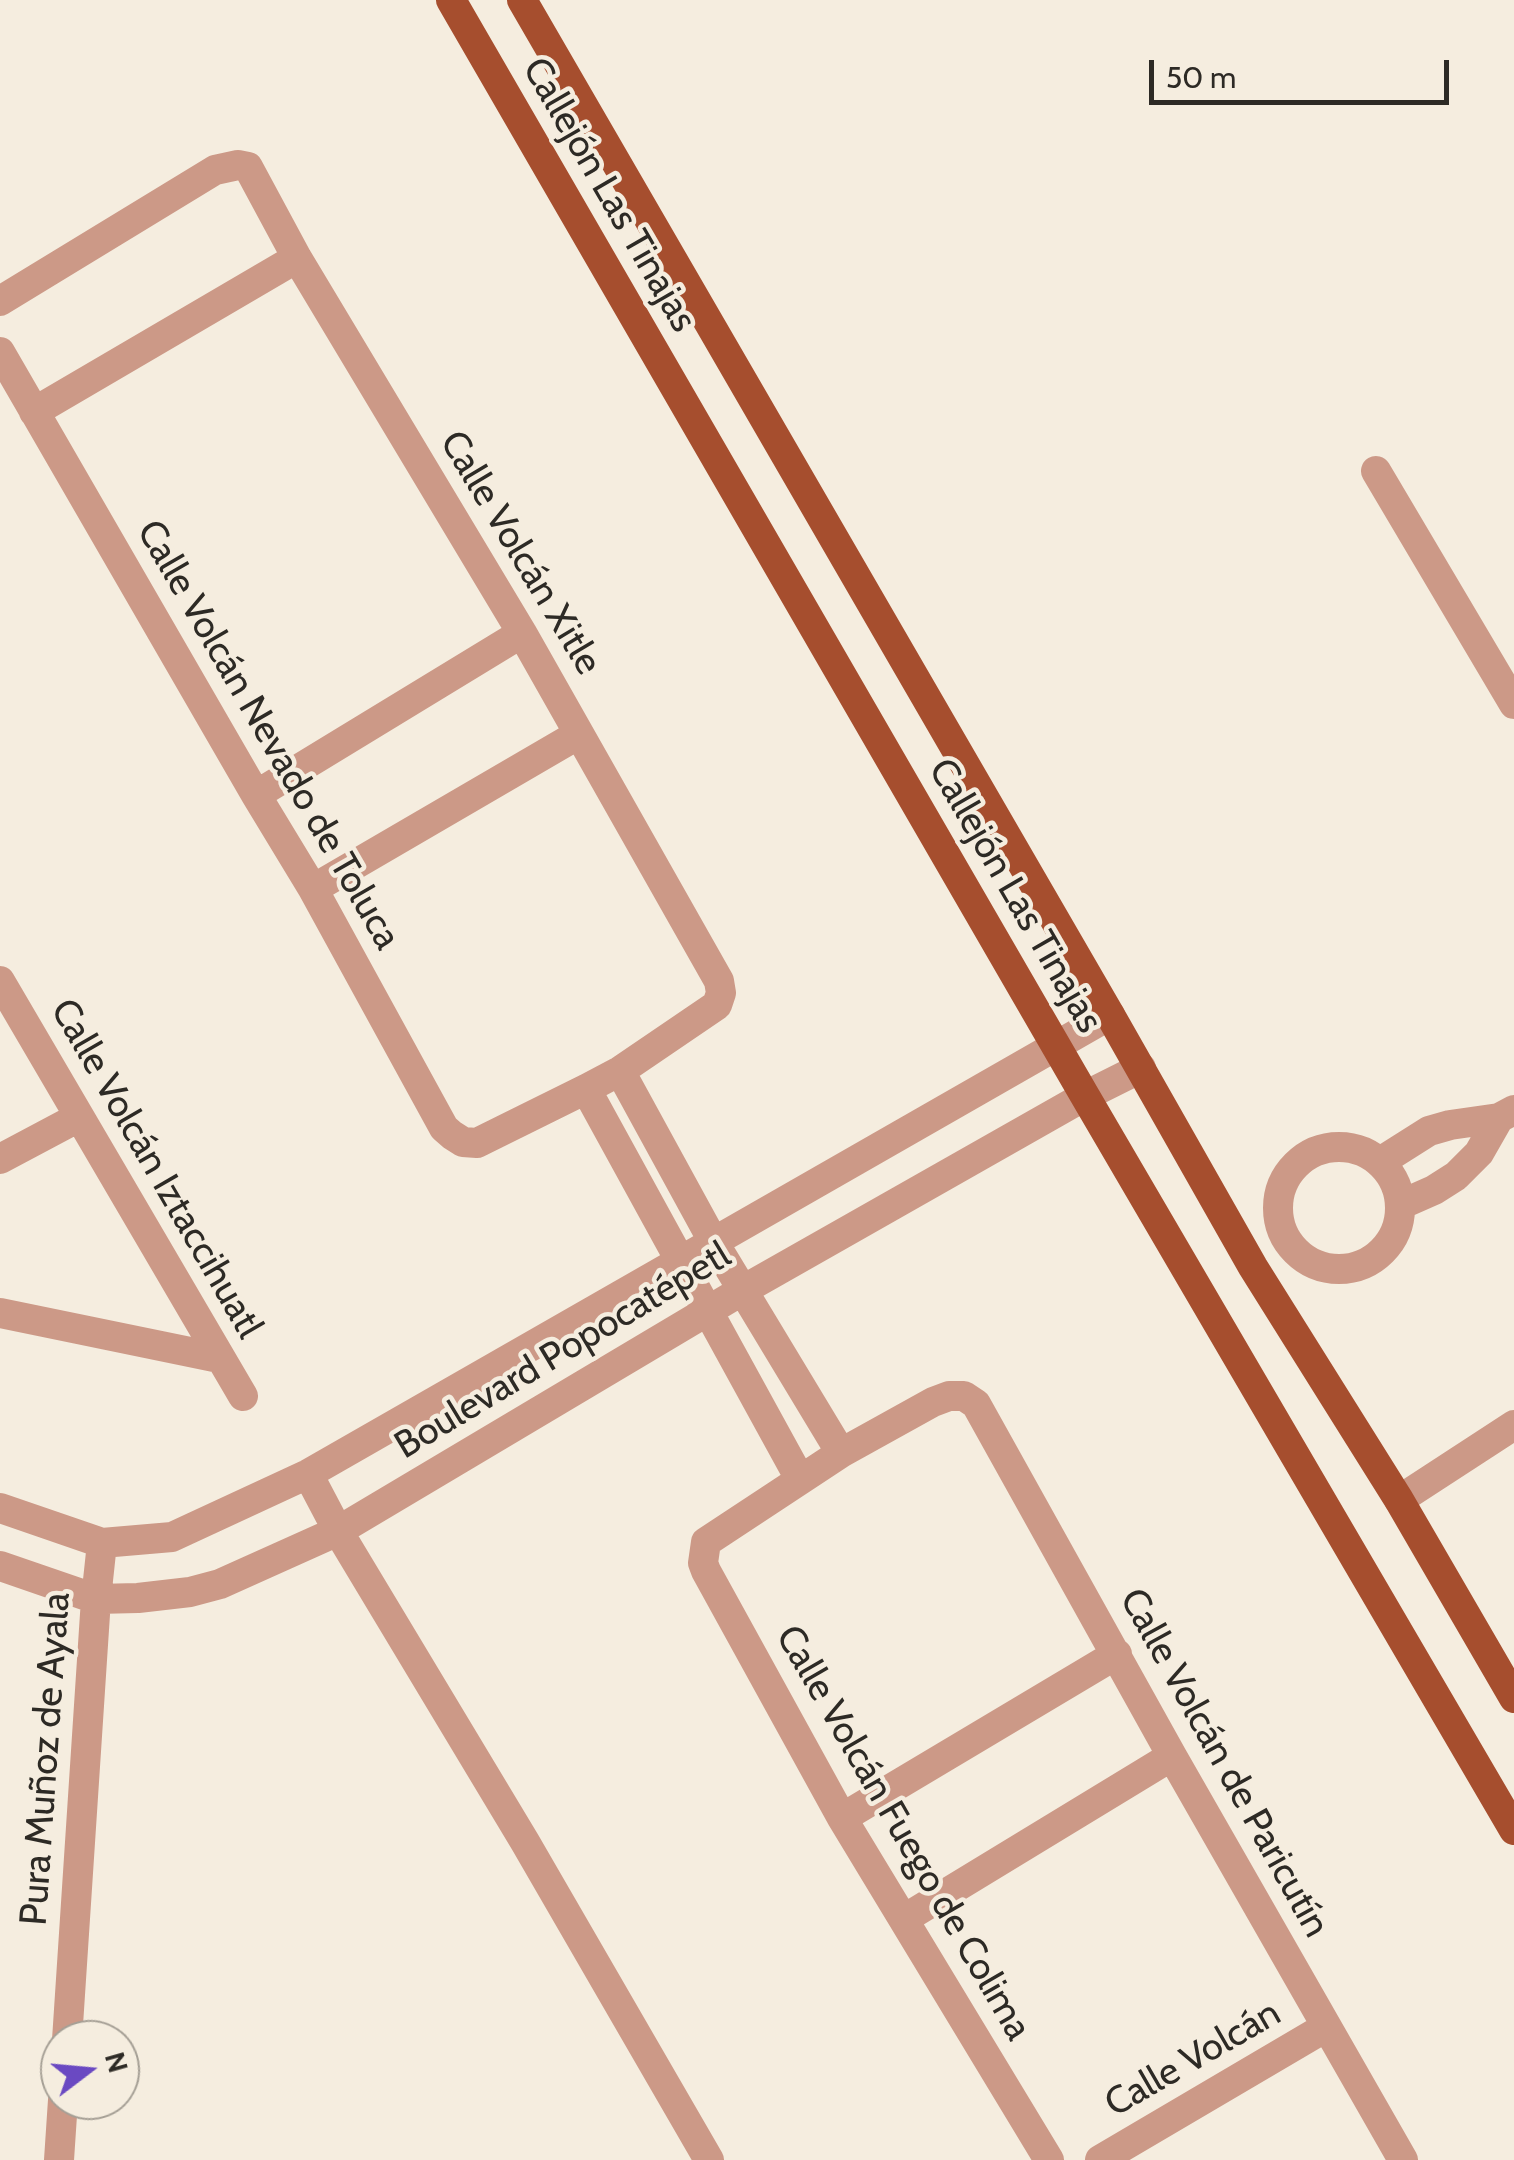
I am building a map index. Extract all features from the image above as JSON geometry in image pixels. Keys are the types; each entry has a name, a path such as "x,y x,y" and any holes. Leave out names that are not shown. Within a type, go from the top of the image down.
{"main road":[{"name":"Callejón Las Tinajas","path":"450,0 1514,1830"},
{"name":"Callejón Las Tinajas","path":"522,0 1253,1267 1399,1500 1514,1698"}],"street":[{"name":"Calle Volcán Xitle","path":"0,300 215,170 248,167 298,258 522,633 718,981 721,993 716,1005 620,1070"},
{"path":"34,412 298,258"},
{"name":"Calle Volcán Nevado de Toluca","path":"0,352 256,795 314,888 444,1128 463,1142 477,1142 586,1090"},
{"path":"1376,472 1514,704"},
{"path":"256,795 522,633"},
{"path":"314,888 580,734"},
{"name":"Calle Volcán Iztaccihuatl","path":"0,981 243,1396"},
{"name":"Boulevard Popocatépetl","path":"0,1508 102,1543 172,1537 308,1474 1110,1014"},
{"name":"Boulevard Popocatépetl","path":"0,1566 96,1598 138,1598 220,1584 338,1531 743,1290 1141,1068"},
{"path":"620,1070 713,1242 842,1453 800,1479 586,1090 620,1070"},
{"path":"1380,1162 1429,1131 1506,1114"},
{"path":"1400,1205 1456,1176 1479,1153 1506,1114"},
{"path":"0,1159 79,1118"},
{"path":"1342,1146 1380,1162 1395,1183 1400,1205 1398,1227 1371,1262 1350,1269 1327,1268 1307,1260 1290,1246 1278,1218 1282,1187 1299,1162 1326,1148 1342,1146"},
{"path":"1253,1267 1290,1246"},
{"path":"0,1313 219,1358"},
{"name":"Calle Volcán de Paricutín","path":"842,1453 949,1396 964,1396 976,1404 1403,2160"},
{"path":"1399,1500 1514,1425"},
{"path":"308,1474 709,2160"},
{"name":"Calle Volcán Fuego de Colima","path":"800,1479 706,1542 706,1571 842,1818 1049,2160"},
{"name":"Pura Muñoz de Ayala","path":"68,2020 102,1543"},
{"path":"842,1818 1117,1654"},
{"path":"904,1919 1172,1756"},
{"name":"Calle Volcán","path":"1100,2160 1326,2027"},
{"path":"59,2160 62,2120"}]}
